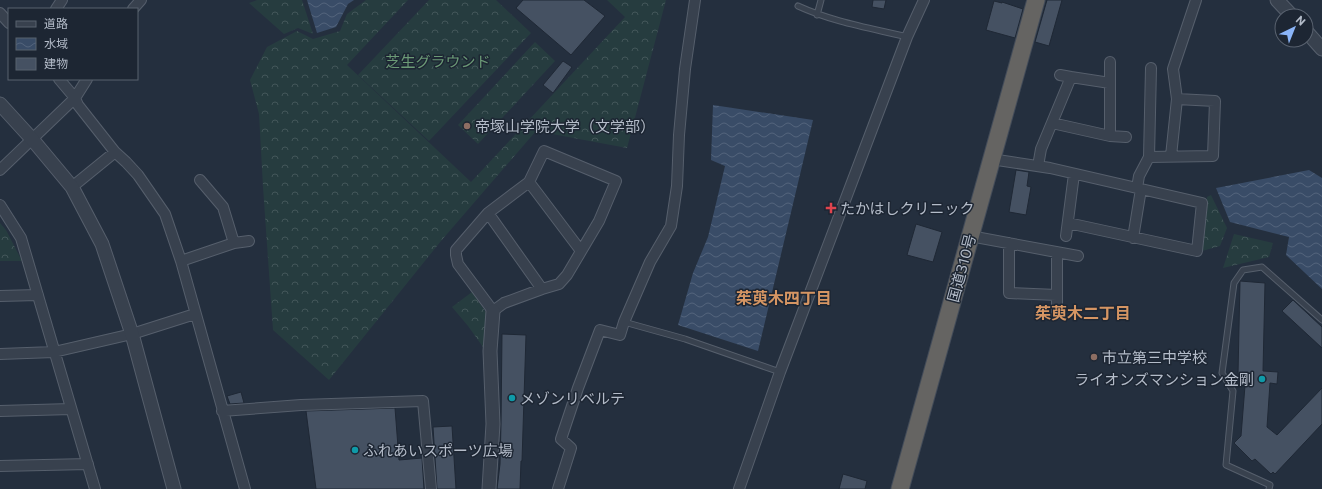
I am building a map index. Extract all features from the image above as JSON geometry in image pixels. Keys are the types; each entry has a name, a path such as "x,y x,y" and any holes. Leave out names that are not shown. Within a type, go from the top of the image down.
{"highway":[{"name":"国道310号","path":"900,489 1036,0"}],"street":[{"path":"134,8 141,0"},
{"path":"558,489 571,448 561,439 567,418 600,330 620,335 624,322 650,262 670,226 677,186 679,136 685,69 695,0"},
{"path":"739,489 780,372 907,37 924,0"},
{"path":"1171,156 1177,99 1173,69 1196,0"},
{"path":"1277,0 1284,8"},
{"path":"0,13 8,22"},
{"path":"1314,40 1322,49"},
{"path":"1110,62 1110,136"},
{"path":"1133,238 1139,189 1139,176 1149,157 1151,68"},
{"path":"1060,74 1110,83"},
{"path":"1038,166 1041,149 1071,77"},
{"path":"60,80 115,152 138,175 165,214 196,314 245,489"},
{"path":"0,170 75,98 86,80"},
{"path":"1149,157 1214,156 1215,101 1177,99"},
{"path":"0,104 32,139 72,187 102,244 132,334 174,489"},
{"path":"1052,123 1110,136 1126,137"},
{"path":"489,489 493,424 490,351 494,311 458,264 456,250 488,213 529,182 544,151 616,181 599,221 567,275 559,284 542,288 504,303 494,311"},
{"path":"72,187 115,152"},
{"path":"991,158 1050,168 1202,203 1197,251 1068,223"},
{"path":"1066,236 1074,174"},
{"path":"200,180 223,207 234,243"},
{"path":"529,182 581,251"},
{"path":"0,205 21,238 95,489"},
{"path":"488,213 542,288"},
{"path":"970,236 1078,256"},
{"path":"180,260 234,243 249,241"},
{"path":"1009,243 1009,293 1057,295"},
{"path":"1057,252 1057,314"},
{"path":"0,296 38,296"},
{"path":"0,354 54,352 132,334 196,314"},
{"path":"222,411 301,404 423,401 431,489"},
{"path":"0,411 71,409"},
{"path":"0,466 88,464"}],"lane":[{"path":"817,15 821,0"},
{"path":"798,6 817,15 907,37"},
{"path":"1270,489 1270,485 1226,465 1233,391 1222,373 1234,284 1243,270 1262,267 1322,320"},
{"path":"624,322 685,339 780,372"}],"green space":[{"path":"257,0 302,0 313,34 298,28 284,34 249,3"},
{"path":"366,0 408,0 347,65 471,182 625,17 607,0 666,0 627,148 536,131 441,241 329,380 273,330 259,114 250,80 267,47 297,31 313,39 340,31 347,14"},
{"name":"芝生グラウンド","path":"429,0 496,0 531,33 429,141 358,75"},
{"path":"535,42 555,61 478,144 458,125"},
{"path":"1211,195 1227,228 1220,246 1202,251 1207,197"},
{"path":"0,223 6,230 22,261 0,261"},
{"path":"1234,234 1273,243 1269,257 1223,268"},
{"path":"472,292 489,317 483,347 452,307"}],"water":[{"path":"307,0 354,0 348,4 336,27 317,33"},
{"path":"713,105 813,120 758,351 678,325 693,273 708,237 725,166 711,160"},
{"path":"1309,170 1322,178 1322,289 1286,255 1289,237 1230,222 1216,188"}],"building":[{"path":"523,0 584,0 605,16 571,55 516,8"},
{"path":"873,0 886,0 884,9 872,7"},
{"path":"1047,0 1062,0 1049,46 1035,42"},
{"path":"994,1 1023,9 1015,38 986,30"},
{"path":"563,61 572,67 553,93 543,85"},
{"path":"1016,170 1029,172 1027,186 1031,187 1026,215 1009,212"},
{"path":"916,224 942,232 933,262 907,255"},
{"name":"ライオンズマンション金剛","path":"1240,281 1265,283 1263,371 1278,372 1277,384 1270,383 1267,427 1277,435 1322,388 1322,424 1275,474 1273,472 1271,474 1255,459 1252,461 1234,443 1241,436 1246,373 1238,374"},
{"path":"1293,300 1322,327 1322,348 1282,311"},
{"name":"メゾンリベルテ","path":"502,334 526,335 520,489 497,489 500,464"},
{"path":"241,392 244,403 230,404 227,396"},
{"name":"ふれあいスポーツ広場","path":"395,408 399,460 422,458 424,489 316,489 306,411"},
{"path":"452,426 456,489 437,489 433,427"},
{"path":"843,474 867,481 865,489 839,489"}],"place":[{"name":"帝塚山学院大学（文学部）","path":"467,126"},
{"name":"たかはしクリニック","path":"831,208"},
{"name":"市立第三中学校","path":"1094,357"},
{"name":"ライオンズマンション金剛","path":"1262,379"},
{"name":"メゾンリベルテ","path":"512,398"},
{"name":"ふれあいスポーツ広場","path":"355,450"}],"district":[{"name":"茱萸木四丁目","path":"784,297"},
{"name":"茱萸木二丁目","path":"1083,312"}]}
